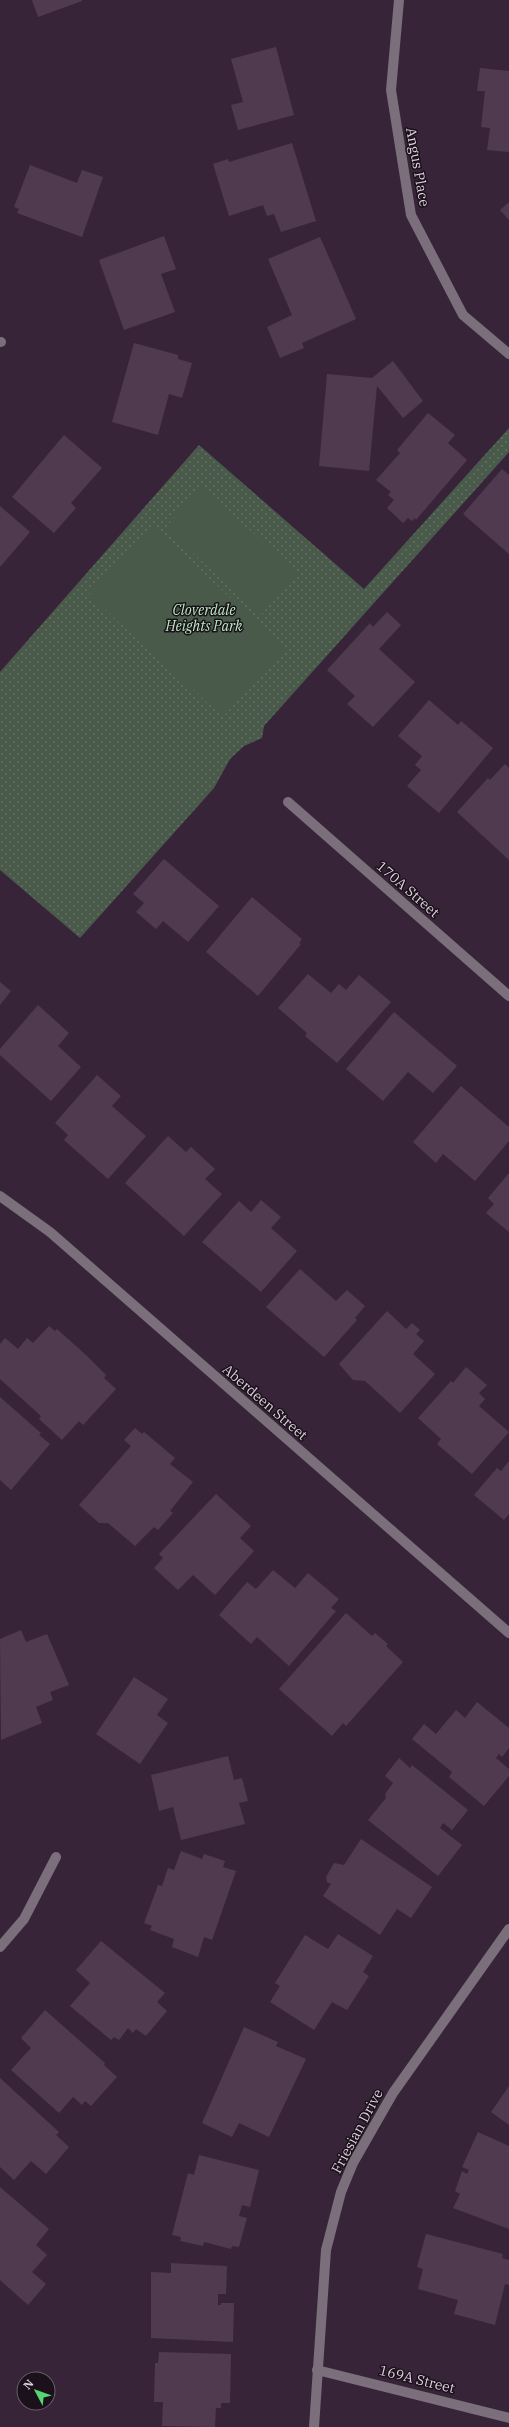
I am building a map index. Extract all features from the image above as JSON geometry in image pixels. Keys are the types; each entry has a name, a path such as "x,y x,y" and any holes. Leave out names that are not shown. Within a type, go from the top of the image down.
{"street":[{"name":"Angus Place","path":"399,0 391,90 411,215 463,315 509,354"},
{"name":"170A Street","path":"288,802 509,996"},
{"name":"Aberdeen Street","path":"2,1202 50,1232 509,1634"},
{"path":"0,1947 24,1919 56,1858"},
{"name":"Friesian Drive","path":"314,2427 326,2250 332,2219 353,2163 393,2093 509,1929"},
{"name":"169A Street","path":"317,2370 509,2418"}],"green space":[{"name":"Cloverdale Heights Park","path":"509,428 509,452 264,726 262,738 244,746 230,759 214,788 80,938 0,870 0,672 199,445 364,589"},
{"path":"201,487 298,573 261,615 165,528"},
{"path":"152,526 285,648 223,717 89,595"}],"building":[{"path":"32,0 82,0 82,1 38,17"},
{"path":"276,47 294,115 238,130 231,105 243,102 231,59"},
{"path":"480,68 509,71 509,152 487,150 490,128 481,127 485,91 477,91"},
{"path":"292,143 316,221 281,232 274,214 267,216 263,205 229,216 213,164 228,159 229,162"},
{"path":"30,165 77,183 82,170 103,177 82,237 17,213 19,209 14,207"},
{"path":"509,202 509,220 500,210"},
{"path":"164,236 176,269 161,274 175,312 124,330 99,260"},
{"path":"320,237 356,319 302,343 304,348 280,358 267,327 292,315 268,259"},
{"path":"134,343 178,355 178,359 192,363 182,398 169,394 158,435 112,422"},
{"path":"393,361 423,401 403,418 377,386 369,471 319,466 327,374 372,378"},
{"path":"428,413 455,435 448,443 467,460 416,520 415,518 412,521 408,518 403,523 387,508 394,500 388,495 391,492 376,480 400,453 397,450"},
{"path":"64,435 102,468 71,503 76,508 54,533 12,497"},
{"path":"502,469 509,475 509,554 463,514"},
{"path":"0,506 30,532 0,567"},
{"path":"387,612 401,625 379,649 415,682 373,727 347,704 355,696 327,670 370,623 373,627"},
{"path":"429,700 458,725 461,721 493,748 439,813 407,786 421,770 415,765 422,756 398,736"},
{"path":"505,764 509,768 509,860 457,812 488,778 490,780"},
{"path":"164,859 219,906 188,942 163,921 156,929 136,912 144,903 133,894"},
{"path":"252,897 302,939 299,943 301,944 258,996 206,952"},
{"path":"308,974 331,993 339,984 346,990 359,975 391,1002 337,1063 305,1036 307,1033 278,1008"},
{"path":"0,982 11,991 0,1005"},
{"path":"38,1005 69,1033 58,1046 81,1067 51,1101 0,1055 0,1049"},
{"path":"394,1012 457,1066 433,1093 408,1072 383,1101 346,1069"},
{"path":"97,1075 121,1096 112,1106 146,1136 108,1179 64,1140 68,1135 55,1123"},
{"path":"461,1086 509,1127 509,1141 475,1181 443,1154 436,1163 413,1142"},
{"path":"168,1136 186,1152 191,1147 215,1169 205,1179 222,1194 184,1236 125,1183"},
{"path":"509,1173 509,1232 486,1213 494,1204 488,1198"},
{"path":"261,1200 281,1217 271,1228 297,1251 261,1292 202,1242 239,1201 251,1212"},
{"path":"300,1269 336,1301 347,1290 365,1306 355,1318 357,1320 324,1357 266,1307"},
{"path":"387,1311 406,1329 412,1323 420,1330 416,1334 424,1341 413,1354 435,1374 400,1413 365,1381 353,1380 339,1364"},
{"path":"49,1326 55,1331 57,1329 86,1355 106,1375 104,1378 116,1389 83,1425 79,1421 62,1440 39,1419 41,1416 0,1379 0,1344 5,1338 18,1349 27,1338 33,1343"},
{"path":"466,1367 487,1385 479,1393 485,1399 479,1406 509,1432 472,1474 437,1444 441,1439 418,1418 451,1381 453,1383"},
{"path":"0,1397 41,1433 39,1435 50,1444 11,1490 0,1480"},
{"path":"135,1428 142,1434 144,1432 175,1458 170,1464 193,1482 170,1511 173,1513 158,1530 154,1527 135,1546 108,1523 99,1523 79,1505 131,1446 124,1440"},
{"path":"509,1461 509,1514 504,1520 474,1495 497,1468 501,1471"},
{"path":"216,1494 251,1526 240,1538 254,1551 215,1595 193,1575 178,1590 154,1568 163,1558 159,1554"},
{"path":"273,1570 295,1588 308,1573 339,1599 331,1608 336,1611 289,1666 257,1637 251,1644 219,1615 247,1582 256,1589"},
{"path":"346,1613 372,1636 375,1633 388,1644 386,1646 403,1662 346,1726 343,1723 332,1736 279,1689"},
{"path":"21,1630 26,1642 47,1634 69,1685 50,1692 53,1700 36,1707 42,1723 1,1740 0,1639"},
{"path":"134,1677 168,1699 157,1715 168,1723 140,1764 96,1734"},
{"path":"477,1702 509,1728 509,1748 502,1757 499,1754 496,1758 509,1769 509,1776 484,1806 449,1777 452,1772 412,1739 424,1724 436,1734 456,1710 465,1718"},
{"path":"228,1756 234,1780 242,1778 248,1801 239,1803 245,1824 181,1840 173,1807 159,1811 151,1775"},
{"path":"399,1758 410,1768 412,1765 468,1810 452,1830 443,1823 440,1828 462,1845 438,1876 368,1820 386,1798 385,1794 393,1783 385,1776"},
{"path":"361,1839 432,1887 411,1918 397,1909 380,1935 323,1896 331,1884 327,1882 326,1877 334,1863 344,1865"},
{"path":"181,1851 202,1859 204,1854 225,1861 223,1867 236,1871 212,1940 204,1937 198,1957 172,1947 174,1939 150,1930 152,1926 144,1923 158,1885 162,1886 168,1868 174,1870"},
{"path":"338,1934 373,1956 363,1972 369,1976 347,2010 332,2002 314,2030 270,2002 280,1986 275,1983 305,1935 328,1949"},
{"path":"101,1941 165,1993 157,2002 167,2011 146,2036 136,2029 133,2033 128,2028 119,2040 114,2037 111,2040 70,2006 90,1983 76,1970"},
{"path":"45,2010 105,2063 104,2065 117,2077 91,2106 85,2101 82,2105 73,2097 59,2113 11,2070 31,2048 21,2038"},
{"path":"244,2027 278,2042 276,2046 306,2059 269,2137 239,2123 232,2137 202,2123"},
{"path":"0,2078 59,2132 56,2135 69,2147 46,2174 31,2161 14,2180 0,2167"},
{"path":"509,2086 509,2125 491,2112"},
{"path":"478,2132 509,2146 509,2229 453,2208 460,2194 455,2191 462,2171 467,2174 469,2170 462,2167"},
{"path":"199,2155 259,2170 250,2207 242,2205 239,2216 247,2218 239,2247 232,2246 231,2249 204,2242 203,2246 180,2241 181,2237 172,2235 188,2173 194,2175"},
{"path":"0,2187 49,2229 36,2245 47,2255 32,2272 46,2284 28,2305 0,2280"},
{"path":"426,2234 503,2254 502,2258 509,2260 509,2285 505,2284 495,2325 454,2314 458,2300 418,2289 423,2269 417,2267"},
{"path":"171,2263 227,2266 226,2294 218,2294 218,2305 221,2305 221,2303 234,2303 233,2342 151,2338 151,2272 171,2273"},
{"path":"159,2352 231,2354 230,2403 221,2403 221,2408 216,2408 215,2427 162,2426 163,2402 154,2402 155,2363 158,2363"}]}
